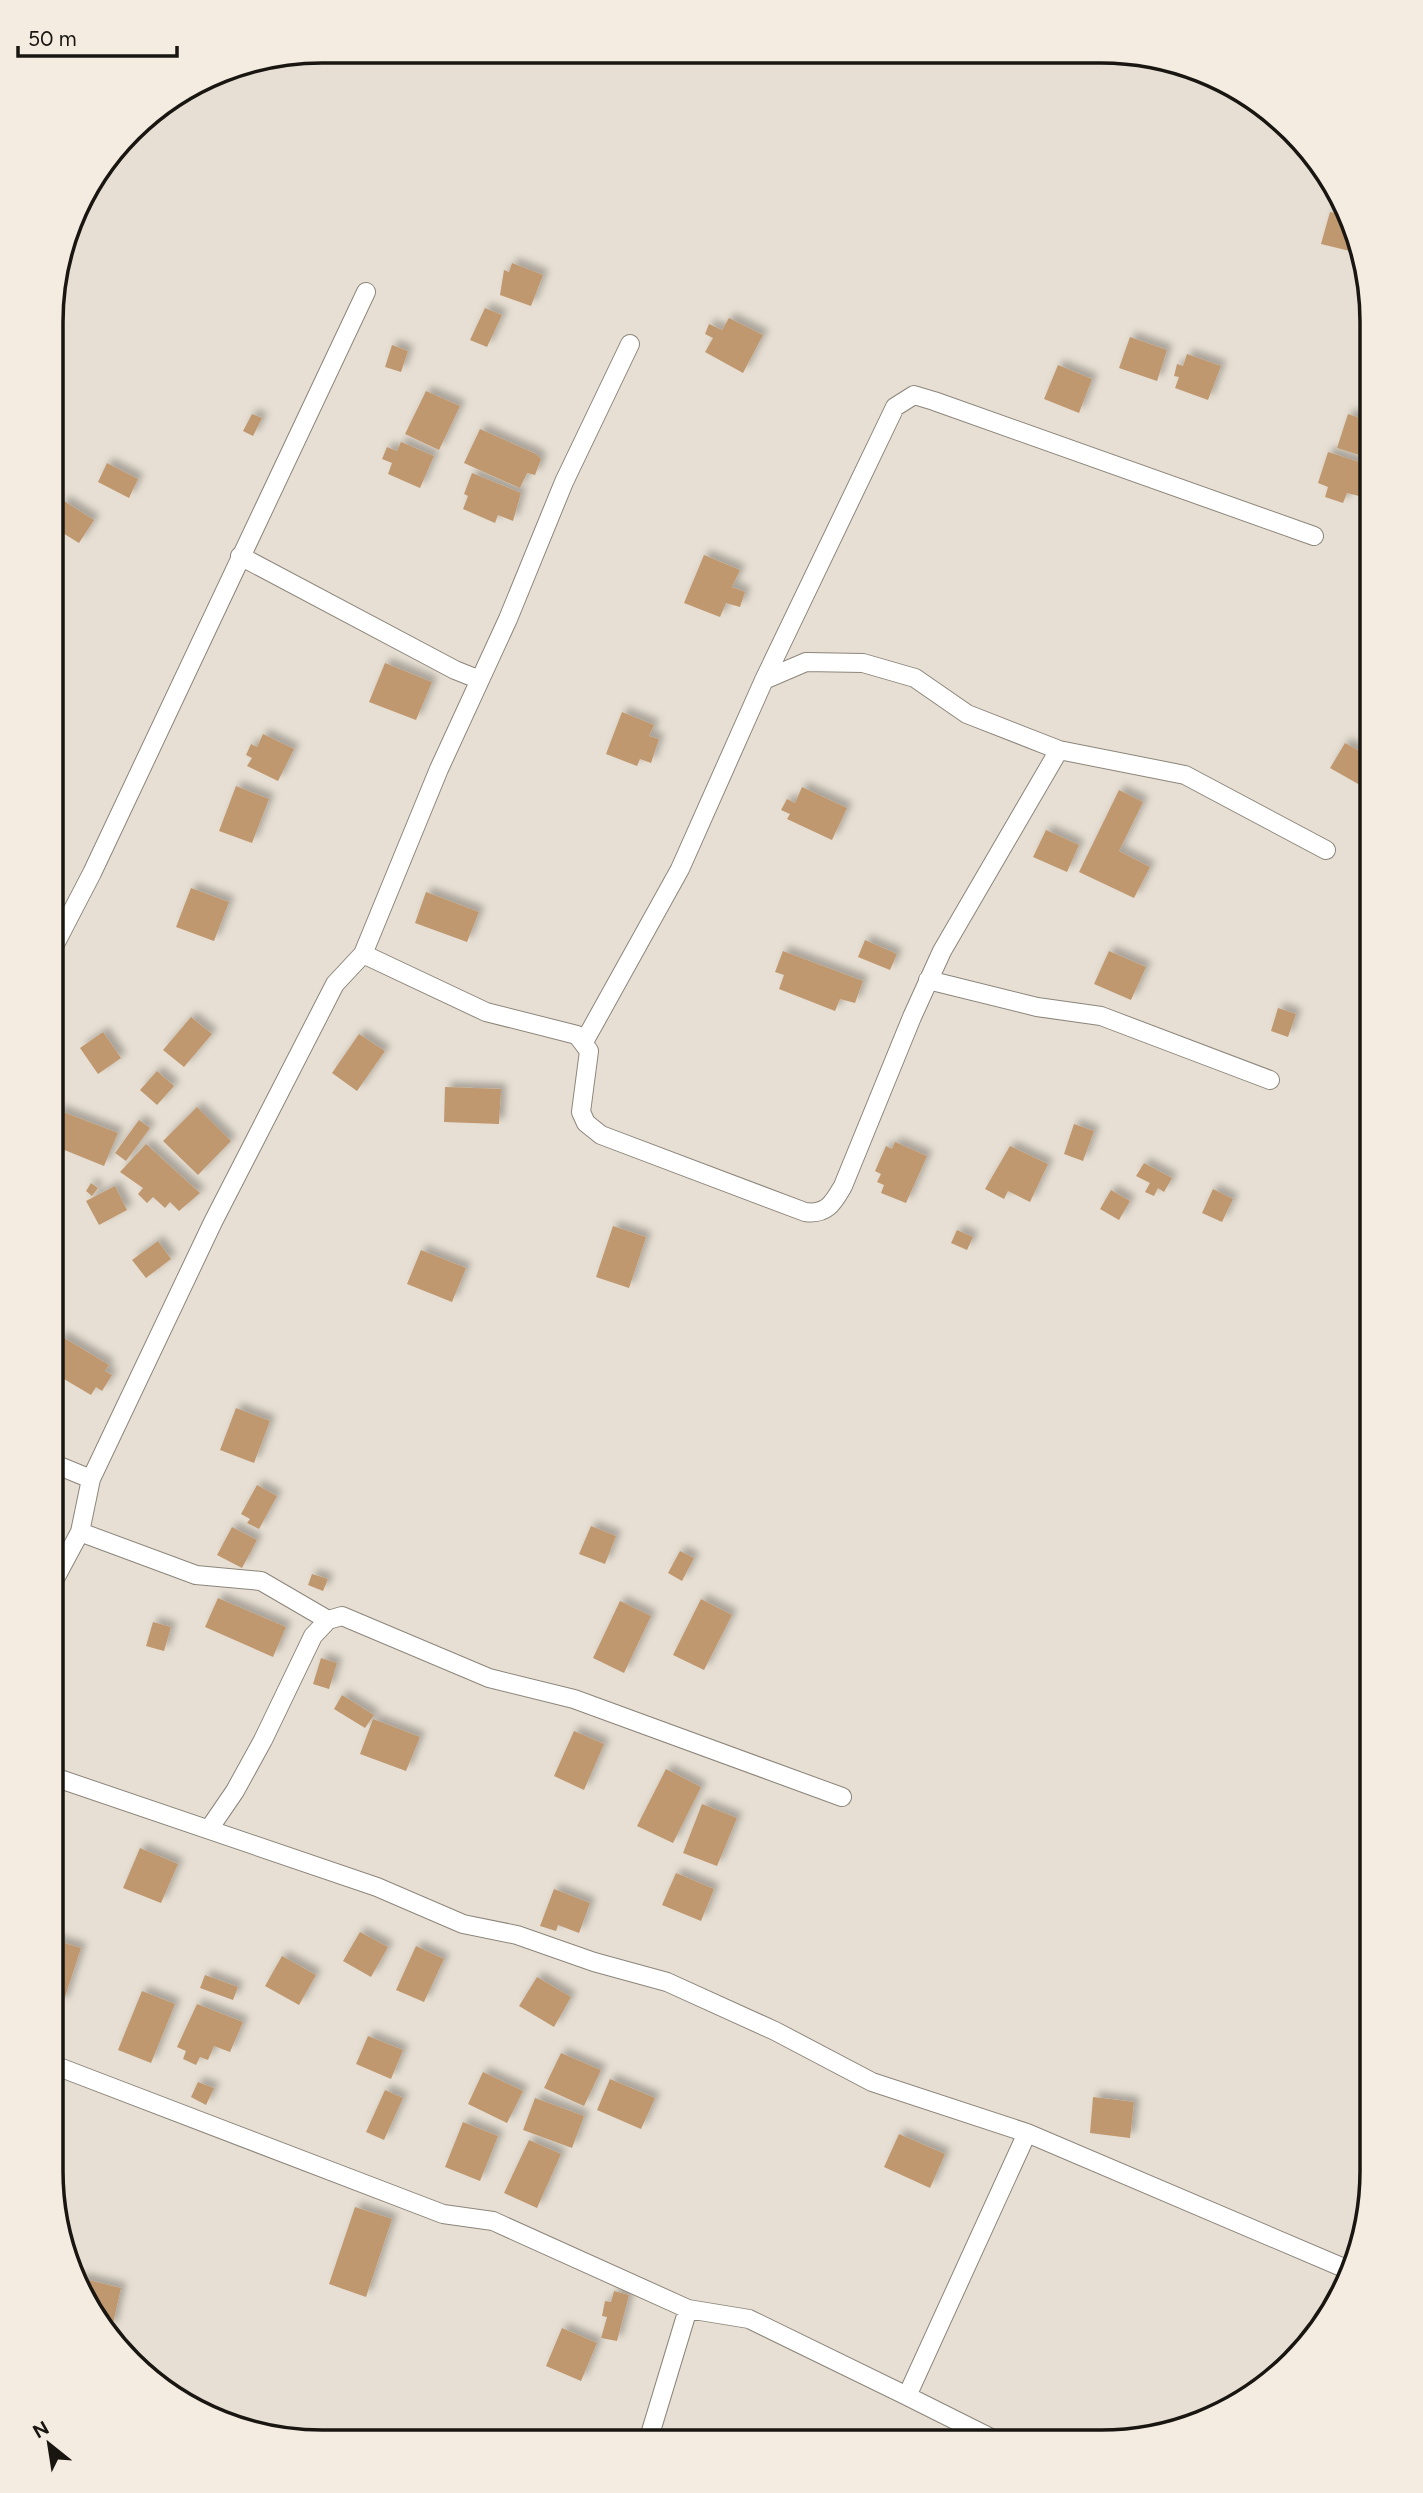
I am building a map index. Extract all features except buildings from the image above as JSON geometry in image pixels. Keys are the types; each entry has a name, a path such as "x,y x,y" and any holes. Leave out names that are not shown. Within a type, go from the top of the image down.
{"street":[{"path":"63,929 92,873 366,292"},
{"path":"63,1563 79,1532 90,1479 213,1222 335,984 363,954 439,769 564,482 630,344"},
{"path":"584,1042 680,869 764,680 895,407 914,395 1314,536"},
{"path":"240,556 455,670 480,680"},
{"path":"764,680 806,662 863,663 915,678 967,713 1059,750 1185,775 1326,850"},
{"path":"363,954 486,1012 524,1024 564,1031 584,1042 589,1051 581,1112 586,1123 601,1135 815,1213 832,1206 844,1186 928,980 1059,750"},
{"path":"928,980 1037,1007 1101,1016 1270,1080"},
{"path":"63,1468 90,1479"},
{"path":"79,1532 196,1575 261,1581 328,1620"},
{"path":"209,1829 235,1791 263,1740 313,1636 328,1620 342,1616 489,1678 574,1699 842,1797"},
{"path":"63,1780 377,1887 463,1924 517,1935 594,1962 667,1982 775,2031 872,2082 1027,2133 1341,2267"},
{"path":"63,2069 443,2214 493,2221 688,2309 749,2319 975,2430"},
{"path":"907,2396 1027,2133"},
{"path":"651,2430 688,2309"}]}
